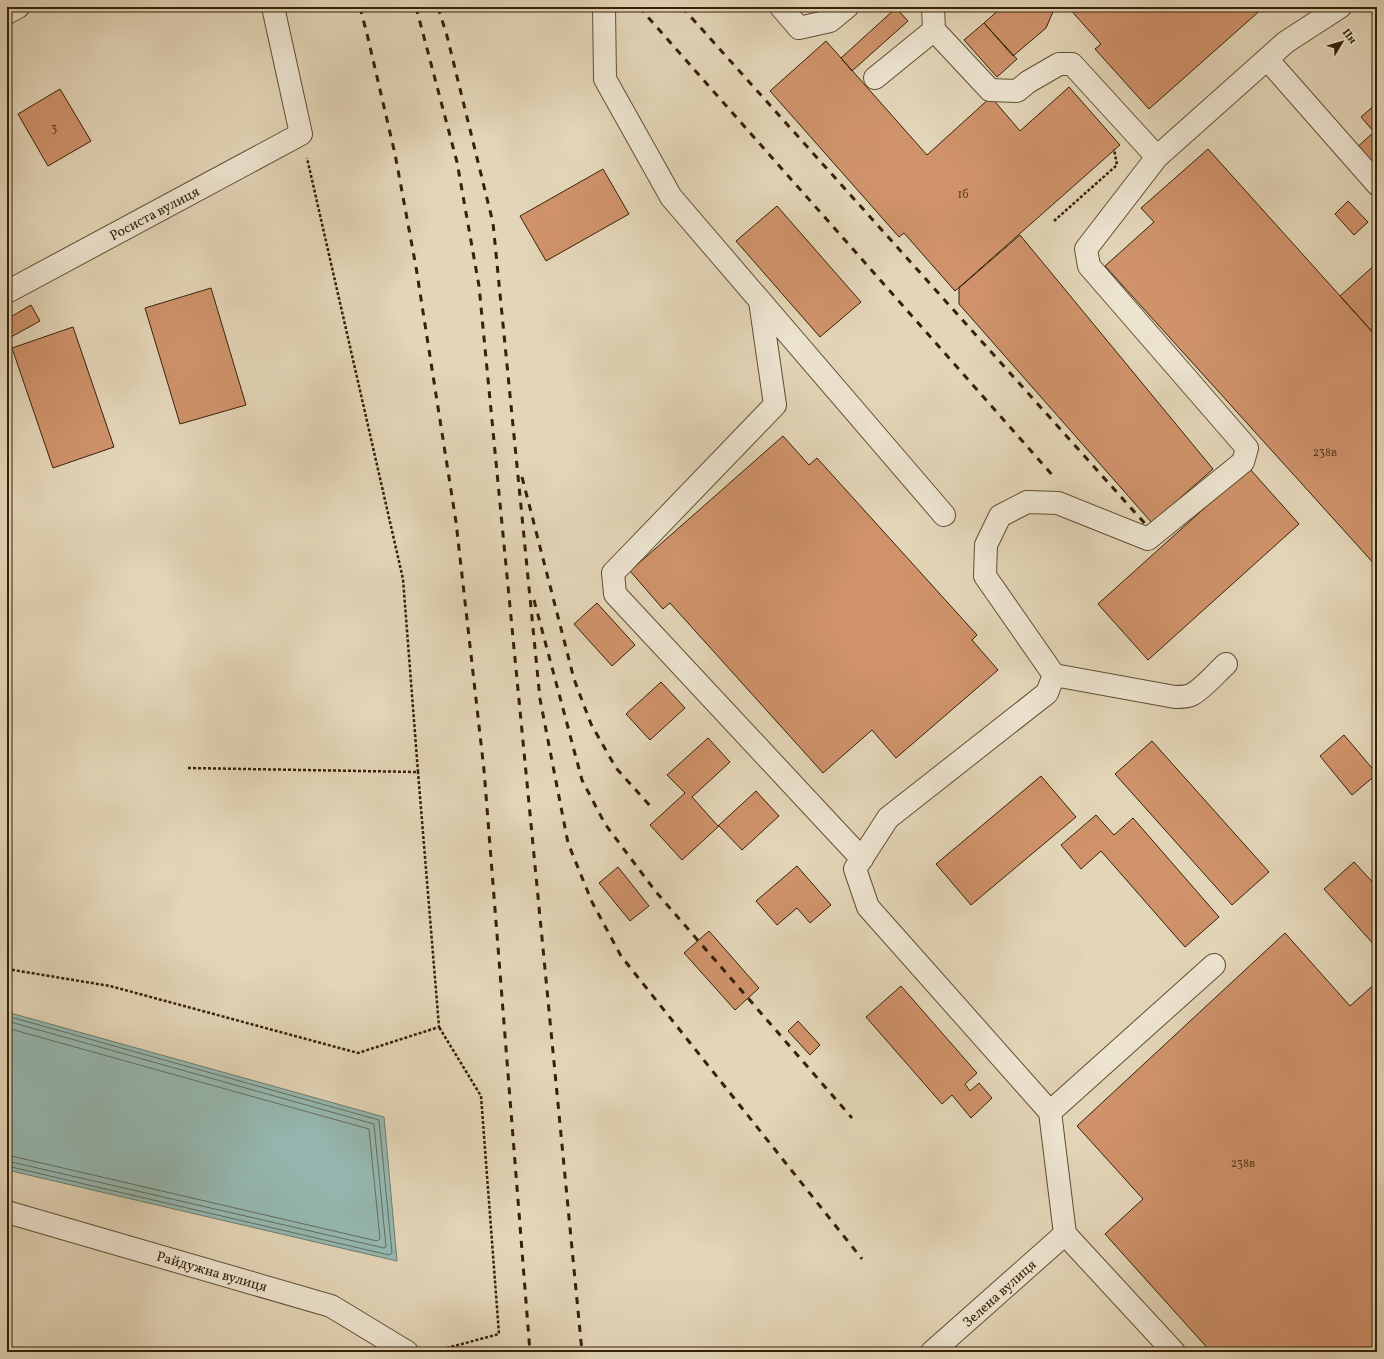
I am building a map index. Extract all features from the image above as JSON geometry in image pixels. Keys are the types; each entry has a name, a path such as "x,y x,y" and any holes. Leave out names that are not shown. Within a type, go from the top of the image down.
{"street":[{"path":"7,13 18,7"},
{"path":"273,7 301,134"},
{"path":"604,7 605,79 671,197 944,515"},
{"path":"781,7 799,28 830,21 847,7"},
{"path":"933,7 934,30 990,90 1017,91 1028,82 1059,64 1072,64 1157,157"},
{"path":"1226,664 1196,692 1190,696 1183,697 1175,697 1054,675 985,576 986,545 1000,516 1027,502 1058,503 1148,540 1243,462 1247,448 1089,266 1086,249 1157,157 1286,42 1340,7"},
{"path":"875,78 934,30"},
{"path":"1267,59 1377,184"},
{"name":"Росиста вулиця","path":"7,292 301,134"},
{"path":"760,300 775,405 613,573 615,594 862,859"},
{"path":"1054,675 1047,693 888,818 855,869 868,907 1050,1112 1065,1234 1174,1352"},
{"path":"1050,1112 1214,965"},
{"name":"Райдужна вулиця","path":"7,1212 330,1306 407,1352"},
{"name":"Зелена вулиця","path":"932,1352 1065,1234"}],"path":[{"path":"301,134 403,578 439,1027 481,1096 499,1334 432,1352"},
{"path":"1054,221 1117,165 1115,149 1110,143"},
{"path":"188,768 418,772"},
{"path":"7,969 110,986 358,1053 439,1027"}],"water":[{"path":"7,1012 384,1117 397,1261 7,1170"}],"building":[{"path":"1002,7 1055,7 1046,28 1013,56 984,23"},
{"path":"1068,7 1136,7 1139,10 1143,7 1264,7 1149,109 1095,49 1101,44"},
{"path":"896,8 908,21 852,71 841,58"},
{"path":"984,23 1017,59 997,77 964,40"},
{"path":"826,41 927,155 991,97 1020,131 1069,87 1120,145 955,291 904,233 899,237 770,91"},
{"path":"60,89 91,141 48,166 18,114"},
{"path":"1377,103 1377,175 1354,150 1374,132 1361,117"},
{"path":"1208,149 1377,337 1377,567 1105,266 1154,222 1141,208"},
{"path":"603,169 629,214 546,261 520,216"},
{"path":"1348,201 1368,222 1354,235 1335,214"},
{"path":"777,206 861,302 820,337 736,241"},
{"path":"1020,235 1213,469 1152,523 959,304 959,288"},
{"path":"1377,263 1377,335 1376,336 1340,296"},
{"path":"211,288 246,405 180,424 145,308"},
{"path":"31,305 40,321 11,337 7,330 7,319"},
{"path":"73,327 114,447 53,468 12,348"},
{"path":"783,436 809,465 817,458 977,635 972,640 998,670 896,758 872,730 823,773 670,603 663,609 630,571"},
{"path":"1249,468 1299,524 1148,660 1098,604"},
{"path":"597,603 635,645 612,666 574,624"},
{"path":"661,682 685,708 650,740 626,714"},
{"path":"1344,735 1377,774 1352,795 1320,756"},
{"path":"708,738 730,762 692,797 718,826 756,791 779,816 742,850 719,826 682,860 650,825 685,793 667,775"},
{"path":"1152,741 1269,872 1232,905 1115,774"},
{"path":"1041,776 1076,817 971,905 936,864"},
{"path":"1096,815 1114,835 1133,818 1219,917 1185,947 1101,851 1081,869 1061,845"},
{"path":"1354,862 1377,887 1377,948 1324,889"},
{"path":"797,866 831,905 810,923 797,908 777,925 756,901"},
{"path":"618,867 649,906 630,921 599,883"},
{"path":"709,931 759,988 735,1010 684,953"},
{"path":"1285,933 1350,1006 1377,982 1377,1352 1211,1352 1105,1234 1143,1199 1077,1126"},
{"path":"901,986 977,1073 965,1084 970,1091 979,1083 992,1098 971,1118 952,1095 942,1104 866,1017"},
{"path":"798,1021 820,1045 810,1055 788,1031"}],"railway":[{"path":"360,7 395,154 416,267 456,522 484,770 530,1352"},
{"path":"416,7 457,162 479,286 582,1352"},
{"path":"438,7 447,36 493,223 540,699 568,843 592,902 621,956 862,1259"},
{"path":"639,7 1055,478"},
{"path":"682,7 1148,527"},
{"path":"522,477 574,679 591,724 616,768 652,808"},
{"path":"534,600 582,780 605,824 656,892 852,1118"}]}
